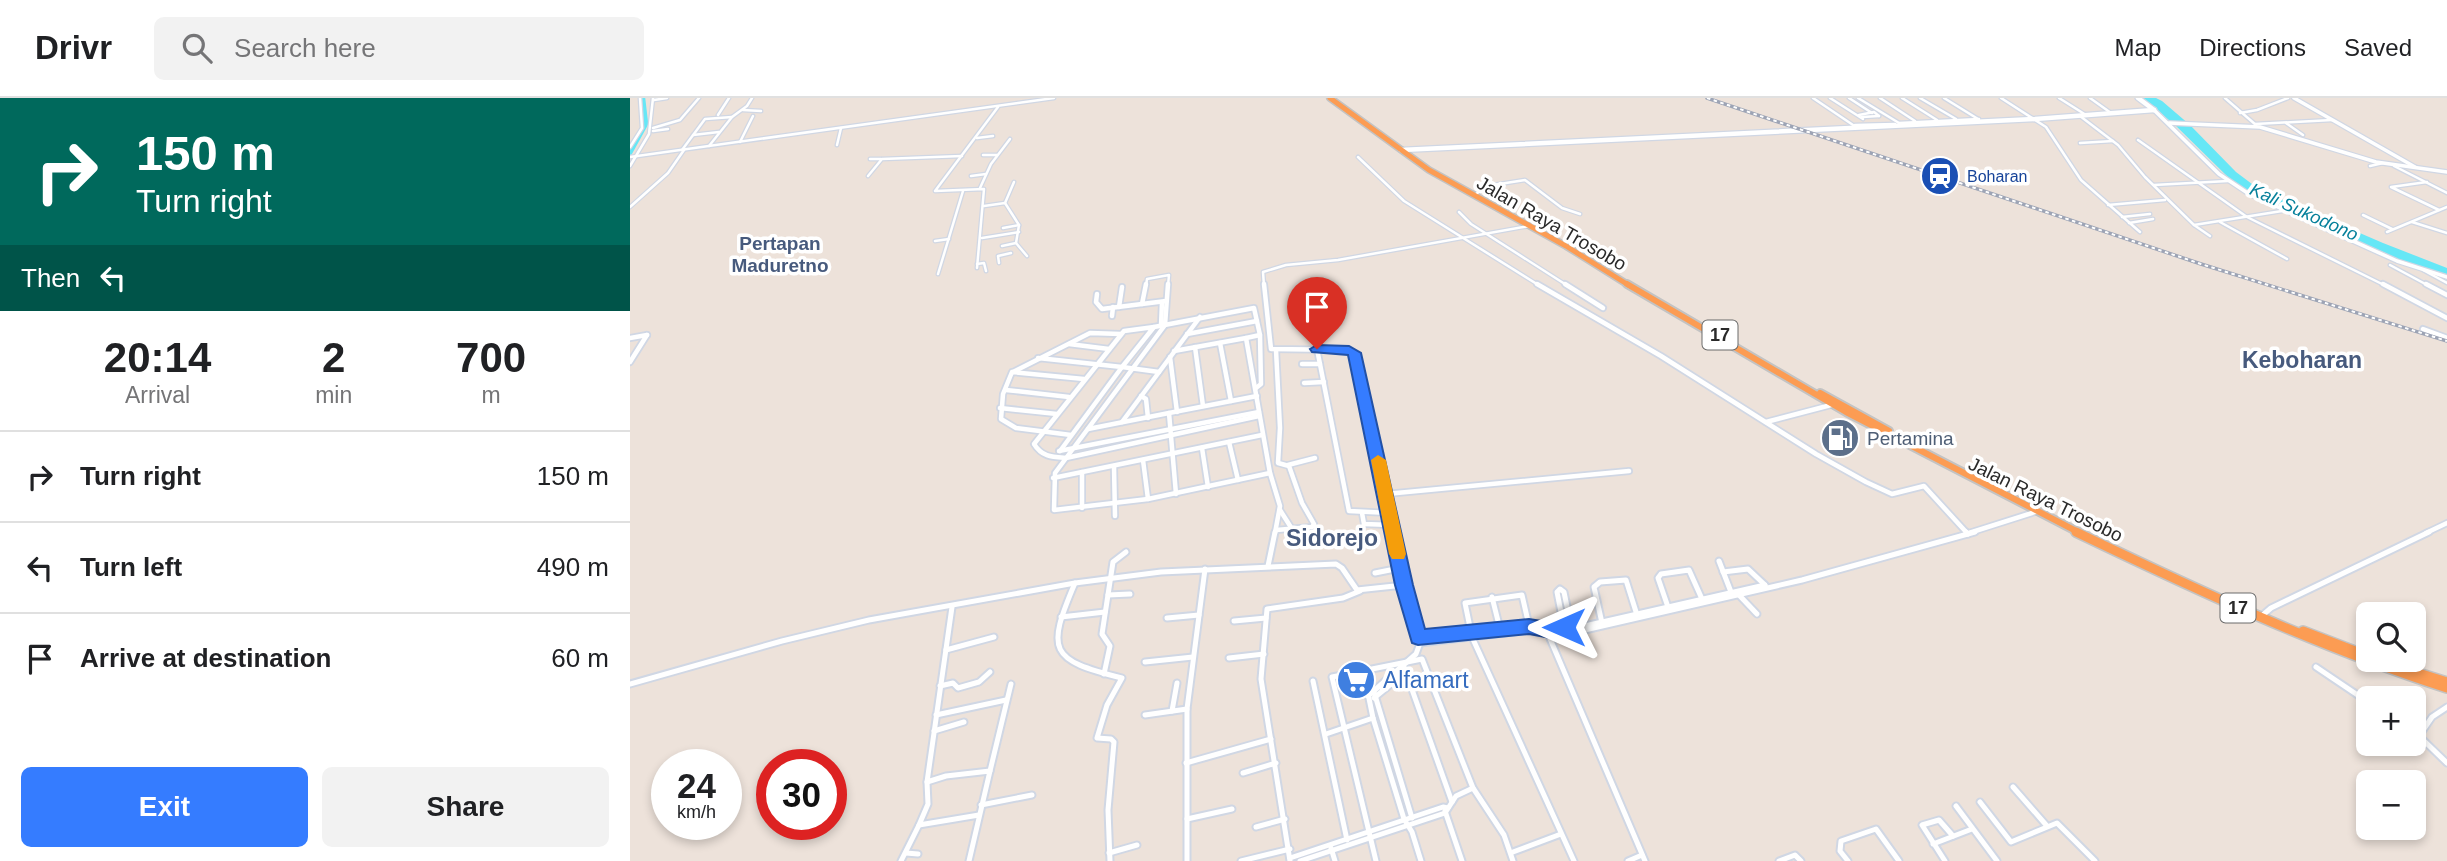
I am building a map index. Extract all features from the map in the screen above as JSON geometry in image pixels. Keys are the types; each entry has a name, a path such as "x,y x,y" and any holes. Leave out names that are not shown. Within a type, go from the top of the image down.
{"highway":[{"name":"Jalan Raya Trosobo","path":"1332,98 1407,149 1831,405 2180,581 2327,646 2447,688"},
{"name":"Jalan Raya Trosobo","path":"1407,149 1443,179 1533,226 1867,419 2039,511 2356,651"},
{"path":"2417,672 2447,681"}],"main road":[{"path":"2138,98 2154,110"},
{"path":"1407,149 2035,119 2154,110"}],"street":[{"path":"630,147 642,128 640,98"},
{"path":"630,166 653,128 653,99 667,98"},
{"path":"653,128 680,121 699,98"},
{"path":"719,115 729,98"},
{"path":"709,146 732,117 752,98"},
{"path":"634,157 1053,98"},
{"path":"1813,98 1855,126"},
{"path":"1830,98 1861,117 1880,115 1871,113 1849,98"},
{"path":"1859,99 1872,98"},
{"path":"1880,98 1916,122"},
{"path":"1902,98 1938,121"},
{"path":"1920,98 1957,120"},
{"path":"1944,98 1980,120"},
{"path":"2001,98 2035,119 2051,134 2078,177 2139,231"},
{"path":"2059,98 2086,115"},
{"path":"2090,98 2111,113"},
{"path":"2225,98 2260,127"},
{"path":"2240,113 2257,110 2288,98"},
{"path":"2294,98 2416,168"},
{"path":"1859,99 1899,124 1980,120"},
{"path":"999,106 935,191 984,189 982,238 977,266 1011,253"},
{"path":"742,110 761,111"},
{"path":"2154,110 2171,123 2228,181 2282,211 2339,233 2397,261 2447,277"},
{"path":"642,114 652,112"},
{"path":"1861,117 1871,113"},
{"path":"2079,115 2114,141 2166,200 2210,236"},
{"path":"630,207 665,176 705,118 732,117"},
{"path":"739,142 754,117"},
{"path":"643,121 653,119"},
{"path":"2255,124 2332,120"},
{"path":"2285,122 2303,135"},
{"path":"2171,123 2260,127 2394,166 2445,170"},
{"path":"642,128 668,129"},
{"path":"837,145 841,128"},
{"path":"693,135 720,132"},
{"path":"977,138 993,136"},
{"path":"980,188 986,174 1010,139"},
{"path":"2138,140 2247,217 2344,263 2447,318"},
{"path":"2080,143 2114,141"},
{"path":"983,155 998,155"},
{"path":"870,159 962,156"},
{"path":"1358,157 1392,188 1404,205 1421,212 1533,284 1693,376 1766,422 1889,493 1897,494 1924,486 1968,534"},
{"path":"868,176 882,159"},
{"path":"2370,166 2383,163"},
{"path":"2394,166 2447,193"},
{"path":"971,176 986,174"},
{"path":"1479,193 1487,186 1525,180 1562,208 1580,214"},
{"path":"2153,186 2228,181"},
{"path":"1006,203 1014,182"},
{"path":"2427,182 2391,187 2439,210"},
{"path":"938,274 966,190 971,184"},
{"path":"2108,205 2166,200"},
{"path":"984,206 1006,203"},
{"path":"1006,203 1019,225 1016,243"},
{"path":"2387,232 2447,207"},
{"path":"2194,225 2282,211"},
{"path":"1459,212 1467,221 1603,308"},
{"path":"2363,215 2393,229"},
{"path":"2121,217 2151,216 2128,223"},
{"path":"2220,221 2287,259"},
{"path":"2412,222 2447,233"},
{"path":"1003,228 1019,225"},
{"path":"1418,646 1354,353 1349,350 1276,350 1270,347 1263,288 1264,270 1533,226"},
{"path":"982,238 1019,232"},
{"path":"935,241 949,239"},
{"path":"1002,246 1016,243"},
{"path":"1016,243 1027,256"},
{"path":"2397,261 2389,265 2447,295"},
{"path":"984,262 986,271"},
{"path":"2421,269 2447,283"},
{"path":"1143,304 1147,279 1168,275 1163,325 1053,478 1054,510 1148,499 1270,473"},
{"path":"1119,307 1122,287"},
{"path":"1097,294 1096,302 1102,309 1164,301"},
{"path":"1112,316 1113,307"},
{"path":"1171,432 1066,457 1042,455 1034,445 1084,379 1127,330 1253,308 1260,335 1261,384 1256,388"},
{"path":"1121,423 1200,316"},
{"path":"1186,335 1258,321"},
{"path":"1055,457 1154,327"},
{"path":"2423,329 2447,338"},
{"path":"1071,435 1012,428 1001,419 1000,408 1008,379 1013,372 1038,358 1092,333 1122,334"},
{"path":"630,338 647,335 630,362"},
{"path":"1174,351 1260,335"},
{"path":"1246,338 1268,464 1279,497 1280,510 1268,566"},
{"path":"1220,343 1231,401"},
{"path":"1068,344 1110,349"},
{"path":"1195,347 1203,406"},
{"path":"1317,349 1349,511 1390,513"},
{"path":"1276,350 1280,428 1278,463"},
{"path":"1170,357 1177,412"},
{"path":"1038,358 1159,372"},
{"path":"1302,364 1320,364"},
{"path":"1013,372 1084,379"},
{"path":"1304,383 1324,382"},
{"path":"1006,390 1070,397"},
{"path":"1141,396 1146,399 1148,418"},
{"path":"1088,429 1257,396"},
{"path":"1766,422 1831,405"},
{"path":"1000,408 1057,414"},
{"path":"1169,413 1176,494"},
{"path":"1059,451 1071,451 1259,414"},
{"path":"1053,478 1262,435"},
{"path":"1229,442 1238,480"},
{"path":"1202,448 1208,486"},
{"path":"1268,464 1288,465 1315,458"},
{"path":"1143,460 1148,499"},
{"path":"1276,530 1312,527 1314,524 1302,503 1288,465"},
{"path":"1114,466 1115,516"},
{"path":"1386,494 1629,471"},
{"path":"1082,472 1082,508"},
{"path":"1280,510 1292,529"},
{"path":"1372,697 1398,677 1418,646 1500,629 1530,628 1552,633 1603,625 1767,587 1968,534 2039,511"},
{"path":"1362,513 1364,524 1392,524"},
{"path":"2267,611 2447,523"},
{"path":"1104,674 1110,649 1102,635 1113,562 1126,552"},
{"path":"1719,561 1734,595 1757,614"},
{"path":"630,684 869,620 1111,577 1205,569 1340,566 1354,588 1360,591"},
{"path":"1375,573 1400,568"},
{"path":"1187,861 1187,709 1205,569"},
{"path":"1723,572 1748,569 1767,587"},
{"path":"1669,609 1658,578 1661,574 1689,570 1702,599"},
{"path":"1603,625 1594,587 1600,582 1626,580 1637,615"},
{"path":"1072,583 1056,638 1063,655 1070,662 1085,669 1120,681 1104,714 1097,738 1111,739 1114,742 1108,810 1110,861"},
{"path":"1404,585 1360,591 1343,598 1268,608 1261,676 1290,860 1447,808 1456,796 1473,788"},
{"path":"1560,589 1564,592 1573,628 1557,592 1560,589"},
{"path":"1108,595 1130,594"},
{"path":"1530,628 1522,594 1465,603 1471,635 1574,861"},
{"path":"1603,625 1702,599 1734,595"},
{"path":"1492,597 1500,629"},
{"path":"901,861 919,825 928,799 927,783 952,607"},
{"path":"1060,618 1105,612"},
{"path":"1167,618 1199,615"},
{"path":"1234,621 1266,618"},
{"path":"1471,635 1530,628"},
{"path":"1552,633 1573,628"},
{"path":"1552,633 1644,858 1628,861"},
{"path":"946,650 994,637"},
{"path":"1229,658 1264,654"},
{"path":"1145,662 1193,657"},
{"path":"1376,861 1332,677 1363,668 1404,667 1425,660 1473,788 1512,852 1513,861"},
{"path":"1404,667 1462,861"},
{"path":"2316,667 2356,694"},
{"path":"1363,668 1421,861"},
{"path":"940,686 953,683 958,688 979,682 990,672"},
{"path":"1313,681 1347,841"},
{"path":"1172,711 1177,683"},
{"path":"969,861 1011,684"},
{"path":"1372,697 1373,718 1379,726"},
{"path":"936,715 1006,699"},
{"path":"2426,723 2447,707"},
{"path":"1145,715 1187,709"},
{"path":"1326,734 1373,718"},
{"path":"934,731 964,722"},
{"path":"1186,764 1271,739"},
{"path":"2426,743 2447,763"},
{"path":"1243,773 1276,763"},
{"path":"927,783 946,776 990,773"},
{"path":"2013,787 2047,826"},
{"path":"981,805 1032,795"},
{"path":"1980,802 2011,842 2057,823 2095,861"},
{"path":"1956,806 1997,861"},
{"path":"1187,819 1232,809"},
{"path":"919,825 979,815"},
{"path":"1256,827 1285,818"},
{"path":"1945,861 1922,825 1939,820 1953,836"},
{"path":"1848,861 1840,851 1841,841 1876,829 1899,861"},
{"path":"1933,844 1972,829"},
{"path":"1512,852 1561,834"},
{"path":"1109,853 1137,845"},
{"path":"1300,861 1331,846"},
{"path":"1331,846 1335,861"},
{"path":"1241,861 1290,849"},
{"path":"906,853 918,854"},
{"path":"1779,861 1795,855 1801,861"}],"water":[{"name":"Kali Sukodono","path":"2142,98 2162,101 2236,172 2260,190 2447,268 2447,275 2409,265 2263,201 2231,180 2175,125"}],"waterway":[{"path":"630,153 646,124 643,98"}],"railway":[{"path":"1707,98 2201,264 2447,341"}],"slow traffic":[{"path":"1378,460 1398,554"}],"place":[{"name":"Boharan","path":"1940,176"},
{"name":"Pertamina","path":"1840,438"},
{"name":"Alfamart","path":"1356,680"}],"district":[{"name":"Pertapan Maduretno","path":"780,254"},
{"name":"Keboharan","path":"2302,360"},
{"name":"Sidorejo","path":"1332,538"}],"route":[{"path":"1317,349 1349,350 1354,353 1418,638 1529,626 1556,631 1564,627"}]}
